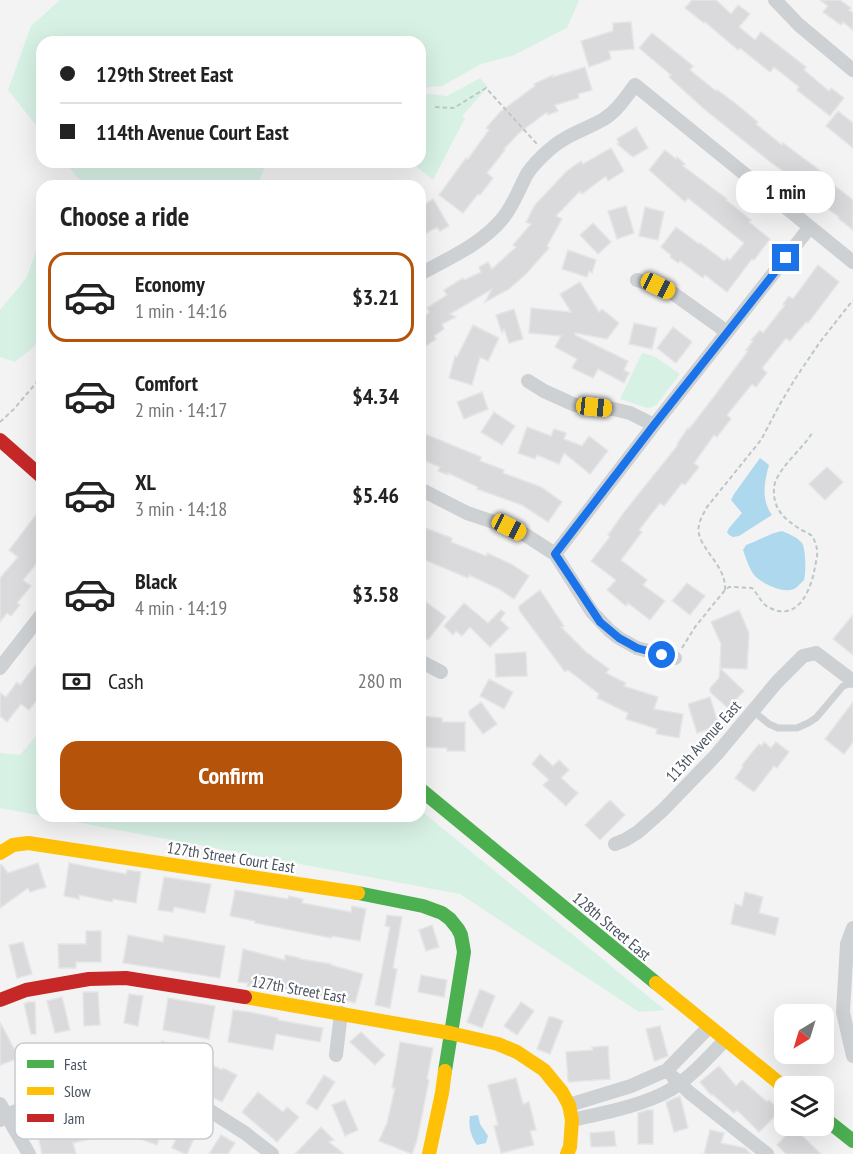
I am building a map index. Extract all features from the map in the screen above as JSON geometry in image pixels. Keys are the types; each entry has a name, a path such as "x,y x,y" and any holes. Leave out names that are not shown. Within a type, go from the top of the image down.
{"street":[{"path":"775,0 799,25 853,70"},
{"path":"426,271 493,230 510,208 528,173 537,162 563,139 613,112 635,85 853,262"},
{"path":"555,554 810,227"},
{"path":"637,280 658,286 674,294 727,332"},
{"path":"528,381 575,405 630,413 654,425"},
{"path":"0,441 36,472"},
{"path":"426,492 467,513 524,534 555,554 592,612 609,630 637,648 675,658"},
{"path":"0,668 5,650 36,621"},
{"name":"113th Avenue East","path":"615,844 638,832 663,810 716,755 777,682 803,656 816,653 853,682"},
{"path":"426,664 441,672"},
{"name":"128th Street East","path":"426,794 774,1079"},
{"name":"127th Street Court East","path":"0,853 14,843 28,843 346,891 423,906 442,912 461,935 464,952 450,1033"},
{"path":"853,928 847,944 843,1012 853,1056"},
{"name":"127th Street East","path":"0,1000 26,990 47,986 89,979 126,978 450,1033 498,1044 517,1052 544,1070 562,1092 569,1106"},
{"path":"336,1054 341,1013"},
{"path":"567,1154 570,1147 572,1120 569,1106 631,1086 667,1070 709,1027"},
{"path":"429,1154 442,1093 450,1033"},
{"path":"572,1120 623,1108 668,1091 690,1075 725,1040"},
{"path":"667,1070 679,1084 767,1154"},
{"path":"2,1113 15,1134"},
{"path":"213,1113 272,1154"},
{"path":"834,1126 853,1142"},
{"path":"18,1139 28,1154"}],"lane":[{"path":"753,711 778,728 797,728 816,718 843,686 853,682"}],"path":[{"path":"435,107 454,108 486,88 537,144"},
{"path":"725,590 724,576 699,536 698,526 702,516 761,440 795,380 820,342 853,300"},
{"path":"0,422 36,383"},
{"path":"675,658 695,627 729,587 752,588 765,606 783,612 794,610 805,597 813,577 817,551 812,536 787,522 779,510 774,499 774,485 784,467 812,433"}],"green space":[{"path":"60,0 579,0 567,28 512,56 481,64 442,86 426,87 426,36 36,36 36,125 8,90 31,26"},
{"path":"480,78 488,87 462,116 465,118 433,180 418,168 426,168 426,94 447,96"},
{"path":"70,168 264,168 260,180 82,180"},
{"path":"36,251 36,345 15,362 0,357 0,310 27,277"},
{"path":"642,353 654,356 680,374 657,404 647,408 620,399"},
{"path":"36,736 36,815 0,808 0,753 20,755"},
{"path":"426,815 665,1010 639,1012 460,894 75,822 426,822"}],"water":[{"path":"760,458 769,465 764,491 766,503 772,515 739,536 733,537 727,532 742,513 731,500"},
{"path":"782,531 802,543 805,556 804,580 797,587 787,590 769,585 755,576 743,550 746,545"},
{"path":"478,1115 480,1124 488,1136 486,1143 477,1145 470,1131 469,1120 470,1116"}],"building":[{"path":"692,0 716,0 731,14 738,5 750,14 739,27 755,40 761,32 806,67 804,70 829,91 831,88 844,98 830,116 797,90 799,87 774,67 770,72 685,8"},
{"path":"820,0 840,0 851,8 849,10 853,13 853,30 843,22 841,25 823,12 828,6"},
{"path":"631,22 634,49 609,51 611,59 589,67 581,41 613,31 613,23"},
{"path":"652,33 693,66 690,70 735,103 782,145 783,143 826,175 825,178 853,200 853,230 802,189 804,186 703,108 669,77 671,75 639,48"},
{"path":"585,67 592,90 578,94 579,98 555,105 558,111 548,115 547,112 519,133 487,173 493,178 463,213 439,195 466,158 468,159 489,130 486,128 500,112 535,86 534,84 553,75 553,77"},
{"path":"838,111 853,123 853,148 826,126"},
{"path":"636,127 648,148 633,157 617,144 619,143 617,139"},
{"path":"611,148 624,171 608,181 606,176 582,194 580,191 556,216 562,219 547,246 549,248 526,274 509,289 485,302 492,289 450,314 456,317 442,324 444,329 434,336 436,339 426,346 426,315 430,312 427,308 447,295 444,290 463,278 464,280 481,272 479,267 488,262 492,269 516,247 513,245 531,224 526,222 535,205 567,171 581,161 583,164"},
{"path":"665,150 676,159 677,157 685,164 683,166 727,199 751,220 749,222 770,239 727,292 705,275 703,278 680,261 678,263 661,247 676,227 724,261 727,258 730,260 744,243 688,198 685,202 649,170"},
{"path":"433,199 449,226 440,231 437,227 426,233 426,203"},
{"path":"626,206 634,233 617,239 608,211"},
{"path":"645,207 664,212 658,240 639,236"},
{"path":"593,223 611,242 598,254 580,235"},
{"path":"568,250 596,260 592,273 589,271 587,277 562,269"},
{"path":"818,265 839,282 808,323 806,322 790,341 786,338 762,368 767,373 756,387 752,384 727,415 731,419 717,437 714,435 694,463 699,467 685,485 682,483 664,506 660,503 639,530 642,532 621,560 647,580 643,585 665,601 650,620 628,603 626,606 607,590 616,580 591,561 610,537 608,535 625,511 748,351 746,350 753,341 751,340 760,330 763,333 785,305 783,304 789,296 793,299"},
{"path":"580,282 599,312 602,309 619,323 607,339 575,333 575,335 628,361 624,370 629,373 624,383 598,369 593,378 572,368 577,359 555,347 561,336 529,333 531,308 571,312 560,294"},
{"path":"514,309 523,339 509,343 504,329 502,333 496,315"},
{"path":"634,323 657,328 652,349 629,344"},
{"path":"473,325 499,338 488,361 480,357 472,385 449,378 455,356 457,357"},
{"path":"673,327 692,342 676,363 657,348"},
{"path":"482,392 488,409 464,419 457,402"},
{"path":"494,412 515,426 502,445 481,432"},
{"path":"527,427 551,436 554,429 566,433 564,439 582,446 589,436 608,451 590,474 564,453 559,464 537,455 535,459 518,453"},
{"path":"426,434 481,457 480,461 504,470 503,473 541,487 562,502 548,522 522,505 477,489 478,487 448,473 448,475 438,471 440,467 426,461"},
{"path":"827,467 843,482 825,500 809,484"},
{"path":"36,515 36,564 23,580 31,586 17,603 20,605 11,616 7,613 0,622 0,578 18,557 9,550"},
{"path":"426,528 452,538 451,542 486,556 487,553 511,564 529,576 514,599 469,575 468,578 426,560"},
{"path":"687,583 705,596 690,615 672,601"},
{"path":"540,590 564,626 561,627 586,652 609,669 606,673 626,683 624,686 658,697 654,709 683,714 679,738 656,734 657,729 626,719 628,713 597,698 599,694 568,670 565,672 519,610 519,606"},
{"path":"426,602 446,617 428,640 426,638"},
{"path":"464,603 488,623 501,610 505,613 500,620 509,628 490,647 470,627 462,636 456,631 453,635 444,626"},
{"path":"739,610 749,633 747,669 720,668 721,644 711,622"},
{"path":"853,615 853,655 833,639"},
{"path":"526,652 527,676 496,677 495,654"},
{"path":"36,665 36,701 29,710 21,704 7,722 0,716 0,693 6,697 17,682 20,685"},
{"path":"720,668 744,691 728,708 710,692 710,688 719,678"},
{"path":"489,679 513,692 504,709 480,696"},
{"path":"710,697 719,726 697,733 688,704"},
{"path":"481,702 497,724 483,734 469,715 469,711"},
{"path":"853,702 853,742 844,754 825,739"},
{"path":"426,717 442,718 442,722 465,722 465,751 447,751 447,748 426,747"},
{"path":"764,742 771,748 776,742 789,752 777,768 774,766 754,792 735,778 743,767 742,765 759,744 762,746"},
{"path":"540,754 553,766 559,760 569,770 561,778 578,793 566,806 543,785 549,780 532,764"},
{"path":"610,800 625,815 600,840 585,825"},
{"path":"38,863 46,887 30,892 28,888 0,908 0,865 8,873"},
{"path":"69,863 126,874 127,870 141,872 136,903 113,899 112,902 79,895 79,899 64,896"},
{"path":"164,877 211,884 205,913 174,907 173,912 158,910"},
{"path":"235,890 288,899 289,896 303,899 302,903 351,912 352,906 366,909 360,941 332,936 331,938 230,916"},
{"path":"745,892 763,897 759,913 779,918 775,935 731,924 735,904 742,906"},
{"path":"387,915 402,917 393,968 397,969 390,1008 375,1005 390,927 385,926"},
{"path":"432,925 439,947 426,951 419,930"},
{"path":"86,931 101,931 101,962 76,962 76,968 59,968 58,944 86,944"},
{"path":"128,935 163,942 164,935 225,946 220,978 123,963"},
{"path":"23,942 32,974 17,978 9,945"},
{"path":"243,949 285,960 285,955 331,964 363,974 355,1003 327,995 264,986 264,988 247,986 248,983 238,982"},
{"path":"421,975 447,980 444,997 418,992"},
{"path":"480,989 495,996 482,1028 467,1022"},
{"path":"83,992 98,992 100,1025 84,1026"},
{"path":"129,994 143,996 138,1026 124,1023"},
{"path":"62,997 70,1030 55,1033 47,1001"},
{"path":"168,998 215,1006 209,1039 163,1030"},
{"path":"35,1002 36,1034 31,1034 24,1004"},
{"path":"521,1002 534,1011 517,1035 504,1026"},
{"path":"233,1010 323,1028 320,1042 276,1034 273,1050 228,1042"},
{"path":"549,1017 563,1021 550,1054 537,1049"},
{"path":"0,1022 15,1050 15,1059 0,1065"},
{"path":"660,1026 668,1056 655,1061 646,1029"},
{"path":"361,1032 385,1055 375,1065 350,1042"},
{"path":"400,1042 433,1048 427,1079 429,1080 412,1154 379,1141 387,1123 395,1088 392,1088"},
{"path":"608,1046 610,1079 569,1082 566,1052 593,1050 592,1047"},
{"path":"213,1066 237,1075 222,1102 213,1098"},
{"path":"719,1066 736,1086 742,1080 767,1102 769,1100 774,1105 774,1117 759,1132 737,1110 734,1113 711,1095 700,1082"},
{"path":"324,1075 335,1082 317,1110 306,1103"},
{"path":"516,1078 523,1104 529,1102 536,1130 530,1131 534,1145 501,1153 494,1126 498,1125 488,1085"},
{"path":"258,1092 283,1112 287,1107 299,1117 277,1142 242,1112"},
{"path":"680,1096 688,1128 674,1132 666,1102"},
{"path":"345,1100 358,1130 345,1136 332,1105"},
{"path":"653,1110 653,1144 638,1144 638,1113"},
{"path":"321,1127 334,1140 329,1142 344,1154 295,1154"},
{"path":"710,1130 724,1133 721,1143 745,1148 751,1154 704,1154"},
{"path":"614,1131 616,1146 591,1147 590,1133"},
{"path":"221,1135 235,1143 228,1154 209,1154"},
{"path":"785,1136 802,1136 821,1154 786,1154 777,1145"},
{"path":"39,1139 90,1139 73,1143 76,1154 42,1154"},
{"path":"141,1139 159,1139 157,1145"},
{"path":"176,1139 194,1139 187,1154 172,1148"}],"traffic: fast":[{"path":"426,794 656,983"},
{"path":"358,893 423,906 442,913 450,919 461,935 464,952 445,1071"},
{"path":"834,1126 853,1141"}],"traffic: slow":[{"path":"0,853 13,845 28,843 358,893"},
{"path":"656,983 774,1079"},
{"path":"245,997 450,1033 498,1044 517,1052 544,1070 562,1092 569,1105 572,1120 570,1147 567,1154"},
{"path":"429,1154 445,1071"}],"traffic: jam":[{"path":"0,440 36,472"},
{"path":"0,1000 26,990 89,979 126,978 245,997"}],"route":[{"path":"662,655 637,648 619,638 600,622 555,554 786,258"}]}
